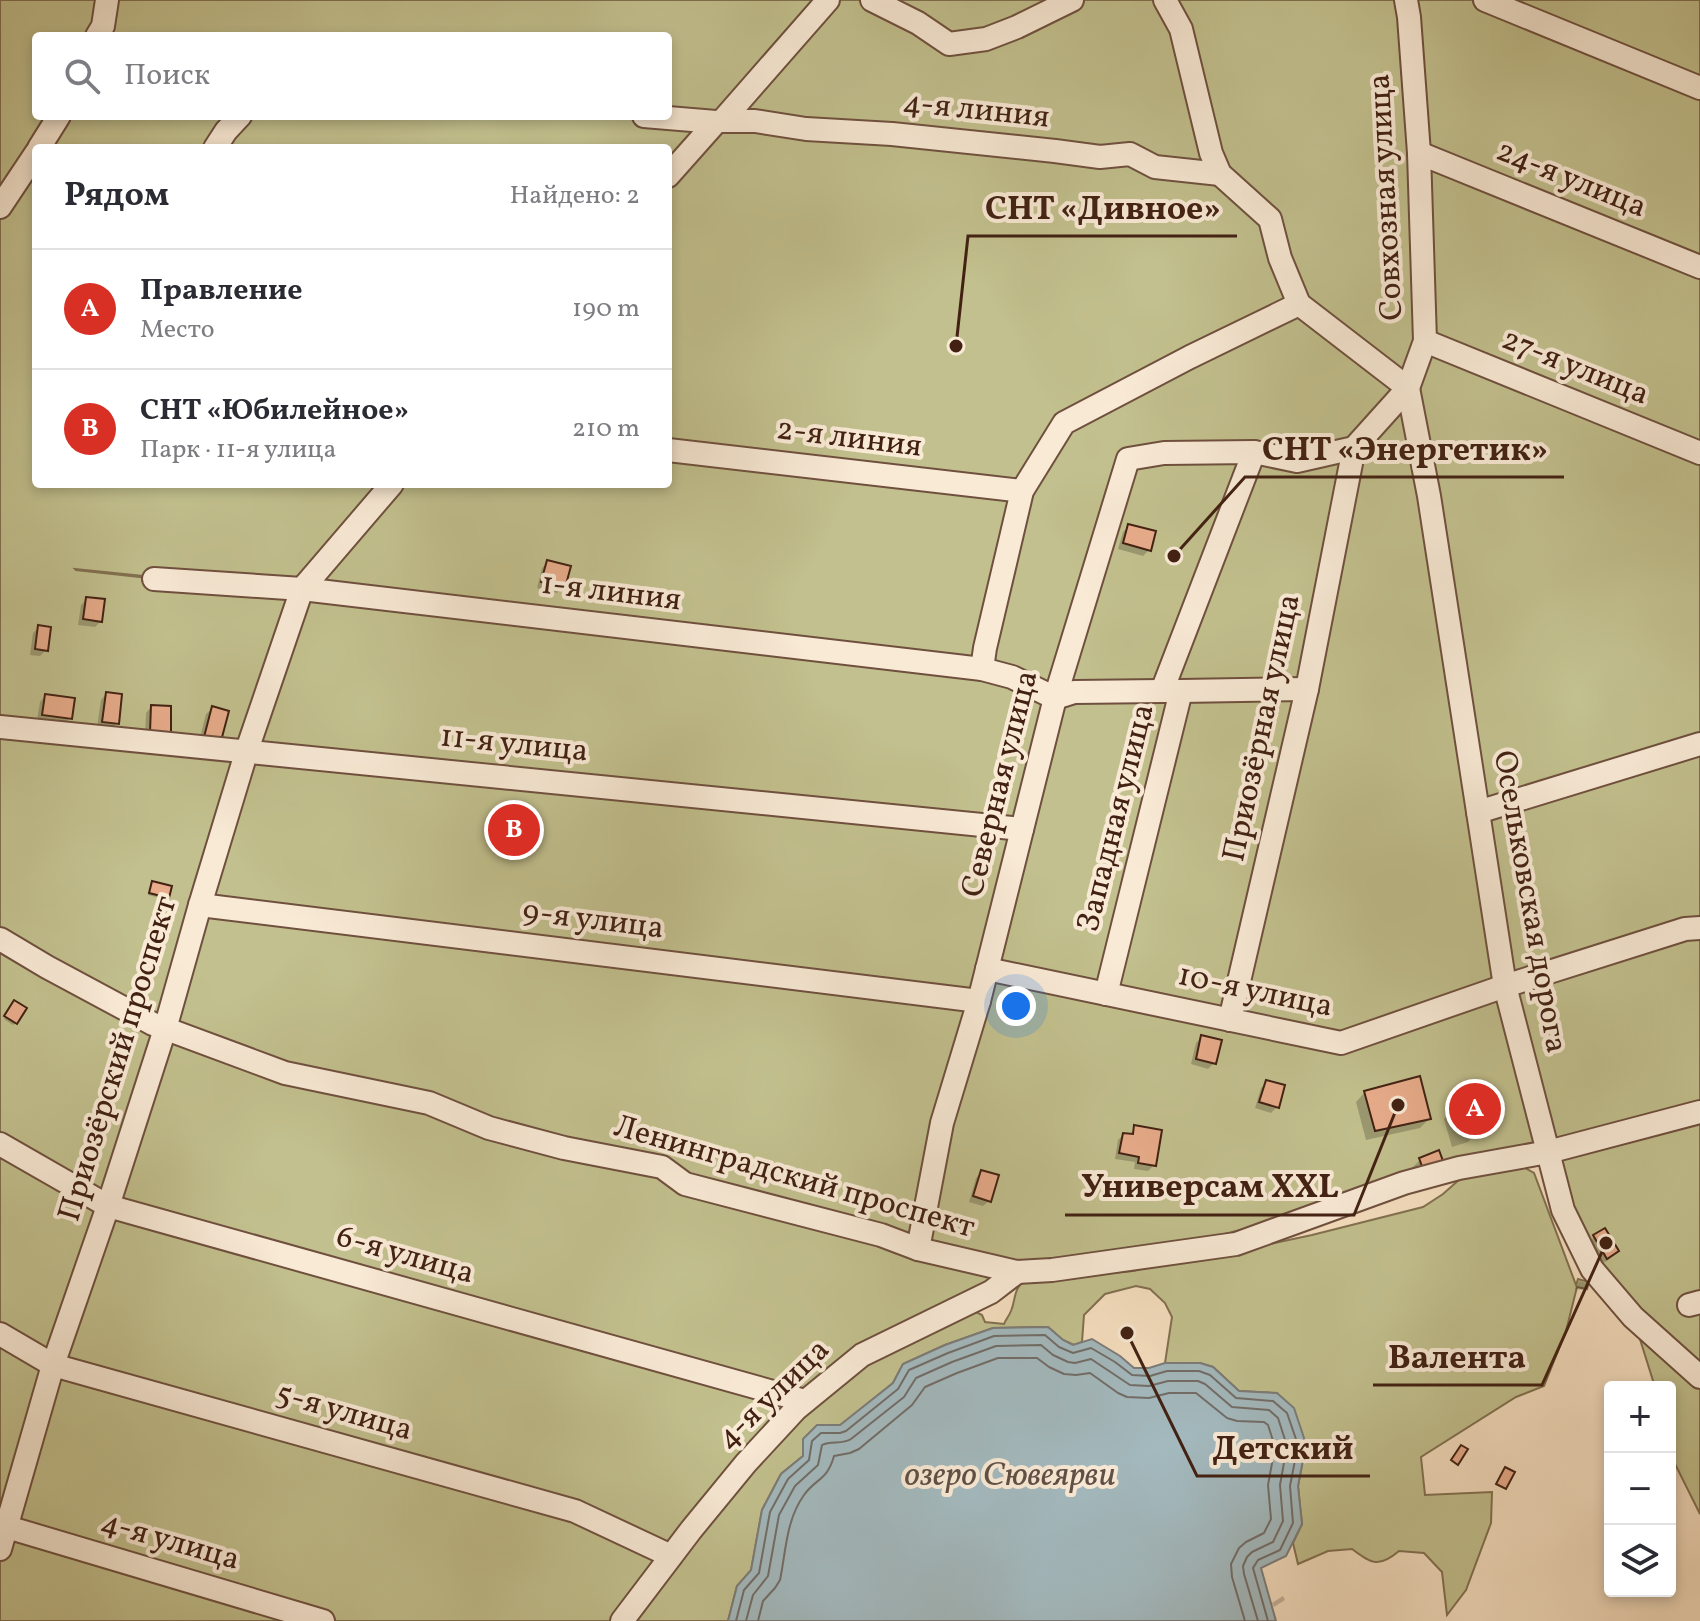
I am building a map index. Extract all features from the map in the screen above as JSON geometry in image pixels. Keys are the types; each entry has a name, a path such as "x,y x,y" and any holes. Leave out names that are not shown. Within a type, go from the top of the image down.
{"street":[{"path":"100,31 107,0"},
{"path":"672,172 828,0"},
{"path":"872,0 918,23 949,44 986,39 1072,0"},
{"path":"1165,0 1181,29 1211,153 1220,174 1270,219 1280,258 1299,304 1408,388 1354,448 1297,461 1254,452"},
{"name":"Совхозная улица","path":"1406,0 1419,153 1425,341 1408,388"},
{"path":"1485,0 1700,88"},
{"name":"4-я линия","path":"672,118 755,121 806,129 892,134 1100,157 1130,154 1155,167 1220,174"},
{"path":"42,144 57,120"},
{"path":"218,144 236,120"},
{"name":"24-я улица","path":"1419,153 1700,267"},
{"path":"0,207 32,159"},
{"path":"982,669 1022,491 1064,423 1299,304"},
{"name":"27-я улица","path":"1425,341 1700,453"},
{"name":"Осельковская дорога","path":"1408,388 1429,496 1505,986 1563,1210 1592,1269 1633,1317 1700,1377"},
{"name":"Приозёрная улица","path":"1230,1020 1307,689 1354,448"},
{"name":"2-я линия","path":"672,450 1022,491"},
{"name":"Западная улица","path":"1106,994 1172,691 1254,452"},
{"name":"Северная улица","path":"918,1249 942,1123 979,1001 1055,698 1128,459 1164,453 1254,452"},
{"path":"302,589 389,488"},
{"name":"1-я линия","path":"154,579 302,589 982,669 1012,677 1055,698"},
{"name":"Приозёрский проспект","path":"0,1549 3,1525 53,1365 165,1029 247,750 302,589"},
{"path":"1055,698 1074,692 1307,689"},
{"name":"11-я улица","path":"0,727 1022,829"},
{"path":"1478,812 1700,744"},
{"name":"9-я улица","path":"200,905 979,1001"},
{"name":"10-я улица","path":"987,969 1341,1043 1505,986 1685,929 1700,928"},
{"name":"Ленинградский проспект","path":"0,939 165,1029 285,1073 429,1103 489,1128 564,1148 662,1167 685,1184 881,1235 918,1249 1017,1272 1110,1263 1236,1244 1404,1183 1459,1168 1548,1152 1700,1112"},
{"name":"6-я улица","path":"0,1144 108,1206 805,1401"},
{"name":"4-я улица","path":"622,1621 746,1463 805,1401 862,1355 991,1292 1017,1272"},
{"name":"5-я улица","path":"0,1334 53,1365 575,1511 671,1556"},
{"name":"4-я улица","path":"3,1525 323,1621"}],"shaded area":[{"path":"0,0 1700,0 1700,1514 1676,1466 1676,1381 1653,1381 1633,1317 1592,1269 1548,1152 1110,1263 1017,1272 972,1310 982,1315 985,1322 1004,1324 1017,1290 1026,1280 1133,1271 1180,1259 1238,1251 1423,1207 1460,1179 1520,1165 1534,1173 1576,1285 1578,1279 1589,1282 1587,1289 1577,1287 1566,1331 1544,1386 1516,1397 1421,1457 1425,1495 1492,1492 1491,1523 1466,1590 1447,1615 1442,1572 1424,1553 1399,1551 1386,1560 1376,1562 1352,1549 1328,1551 1298,1564 1293,1543 1302,1524 1298,1486 1306,1444 1277,1393 1239,1391 1213,1367 1200,1363 1165,1363 1172,1317 1165,1303 1150,1289 1136,1286 1105,1294 1084,1315 1082,1342 1074,1345 1048,1327 993,1328 903,1364 893,1383 781,1474 762,1510 751,1571 737,1586 728,1621 0,1621","holes":["75,569 979,662 982,669"]}],"water":[{"name":"озеро Сювеярви","path":"1048,1327 1073,1345 1092,1339 1134,1368 1165,1363 1200,1363 1213,1367 1239,1391 1277,1393 1294,1408 1306,1444 1298,1486 1302,1524 1286,1556 1261,1568 1276,1621 728,1621 737,1586 751,1570 762,1510 781,1474 803,1456 803,1439 817,1425 840,1425 893,1383 903,1364 945,1345 993,1328"}],"building":[{"path":"1128,524 1156,531 1151,551 1123,543"},
{"path":"547,560 571,566 565,588 541,582"},
{"path":"86,597 105,599 102,622 83,619"},
{"path":"38,625 51,627 48,651 35,649"},
{"path":"106,692 122,694 119,724 102,722"},
{"path":"45,694 75,698 72,719 42,715"},
{"path":"151,705 171,706 171,732 150,732"},
{"path":"212,706 229,711 221,741 204,737"},
{"path":"152,881 172,886 169,898 149,893"},
{"path":"14,1000 27,1008 17,1024 4,1016"},
{"path":"1201,1035 1222,1040 1216,1064 1196,1059"},
{"path":"1420,1076 1431,1119 1375,1131 1364,1091"},
{"path":"1266,1080 1285,1085 1279,1108 1259,1102"},
{"path":"1481,1093 1489,1124 1471,1129 1463,1098"},
{"path":"1134,1125 1162,1130 1156,1166 1138,1163 1139,1157 1119,1153 1123,1133 1133,1134"},
{"path":"1439,1150 1443,1161 1423,1169 1419,1158"},
{"path":"981,1170 999,1175 991,1202 973,1196"},
{"path":"1605,1228 1619,1251 1607,1259 1593,1235"},
{"path":"1461,1445 1468,1449 1458,1465 1451,1460"},
{"path":"1505,1467 1515,1472 1506,1489 1496,1484"}],"place":[{"name":"СНТ «Дивное»","path":"956,346"},
{"name":"СНТ «Энергетик»","path":"1174,556"},
{"name":"СНТ «Юбилейное»","path":"514,830"},
{"name":"Универсам XXL","path":"1398,1105"},
{"name":"Правление","path":"1475,1109"},
{"name":"Валента","path":"1606,1243"},
{"name":"Детский","path":"1127,1333"}]}
